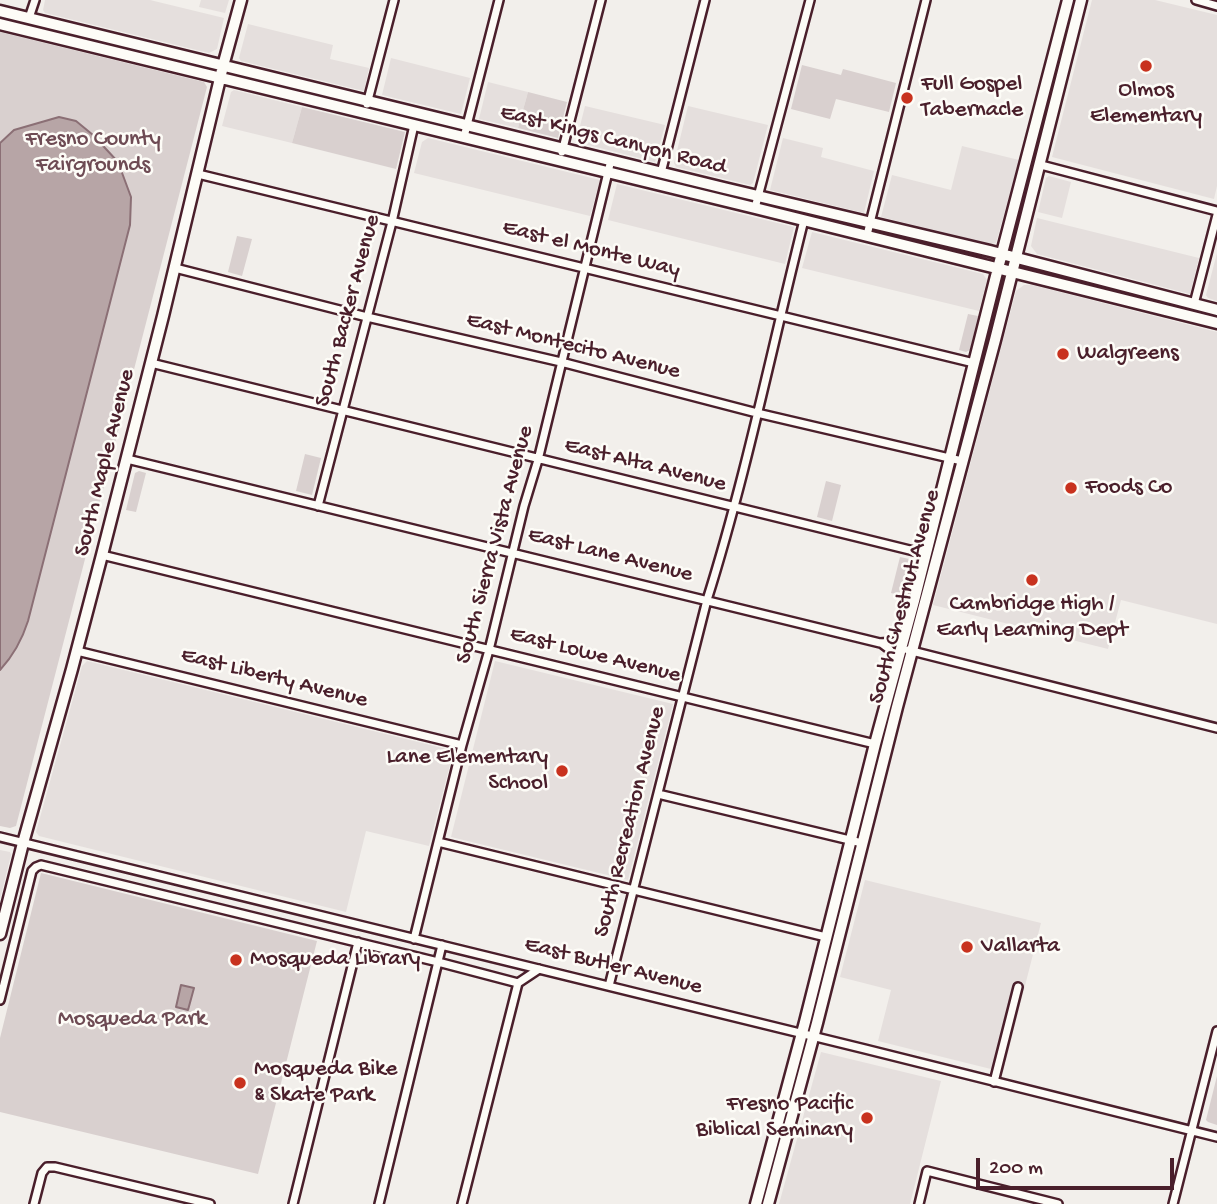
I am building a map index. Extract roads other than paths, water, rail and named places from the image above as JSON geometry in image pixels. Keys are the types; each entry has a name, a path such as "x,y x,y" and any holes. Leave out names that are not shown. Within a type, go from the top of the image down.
{"main road":[{"name":"South Maple Avenue","path":"0,934 127,459 241,0"},
{"name":"South Chestnut Avenue","path":"756,1204 1069,0"},
{"name":"South Chestnut Avenue","path":"768,1204 1041,164 1081,0"},
{"name":"East Kings Canyon Road","path":"0,11 1016,257 1217,310"},
{"path":"0,18 22,23 29,18"},
{"name":"East Kings Canyon Road","path":"0,24 1217,323"},
{"path":"26,30 37,26 82,36 101,36"},
{"path":"1052,66 1064,69"},
{"path":"974,363 977,374 970,408 974,418"},
{"path":"880,772 876,765 886,721 882,717"}],"street":[{"path":"29,18 35,0"},
{"path":"365,112 394,0"},
{"path":"464,137 499,0"},
{"path":"560,160 601,0"},
{"path":"661,173 705,0"},
{"path":"755,208 810,0"},
{"path":"867,235 926,0"},
{"path":"1196,0 1217,6"},
{"name":"South Backer Avenue","path":"318,506 392,222 414,125"},
{"name":"South Sierra Vista Avenue","path":"414,939 462,745 538,460 611,160"},
{"path":"1041,164 1217,213 1194,304"},
{"name":"East el Monte Way","path":"198,174 974,363"},
{"name":"South Recreation Avenue","path":"609,986 804,220"},
{"name":"East Montecito Avenue","path":"175,268 367,317 561,362 757,413 962,461"},
{"name":"East Alta Avenue","path":"151,363 926,554"},
{"name":"East Lane Avenue","path":"127,459 880,643 902,643 912,651 1217,728"},
{"name":"East Lowe Avenue","path":"102,555 875,744"},
{"name":"East Lane Avenue","path":"880,643 898,659"},
{"name":"East Liberty Avenue","path":"77,652 462,745"},
{"path":"658,794 862,843"},
{"name":"East Butler Avenue","path":"0,837 802,1033 1217,1138"},
{"path":"438,842 826,937"},
{"path":"0,1000 32,871 41,865 518,983"},
{"path":"236,912 240,896"},
{"path":"293,1204 358,942"},
{"path":"379,1204 442,946"},
{"path":"462,1204 518,983 538,969"},
{"path":"994,1082 1018,987"},
{"path":"1173,1204 1217,1031"},
{"path":"34,1204 42,1173 47,1167 209,1204"},
{"path":"919,1204 927,1171 1058,1204"}],"place":[{"name":"Olmos Elementary","path":"1146,66"},
{"name":"Full Gospel Tabernacle","path":"907,98"},
{"name":"Walgreens","path":"1063,354"},
{"name":"Foods Co","path":"1071,488"},
{"name":"Cambridge High / Early Learning Dept","path":"1032,580"},
{"name":"Lane Elementary School","path":"562,771"},
{"name":"Vallarta","path":"967,947"},
{"name":"Mosqueda Library","path":"236,960"},
{"name":"Mosqueda Bike & Skate Park","path":"240,1083"},
{"name":"Fresno Pacific Biblical Seminary","path":"867,1118"}],"park label":[{"name":"Fresno County Fairgrounds","path":"93,153"},
{"name":"Mosqueda Park","path":"132,1020"}]}
